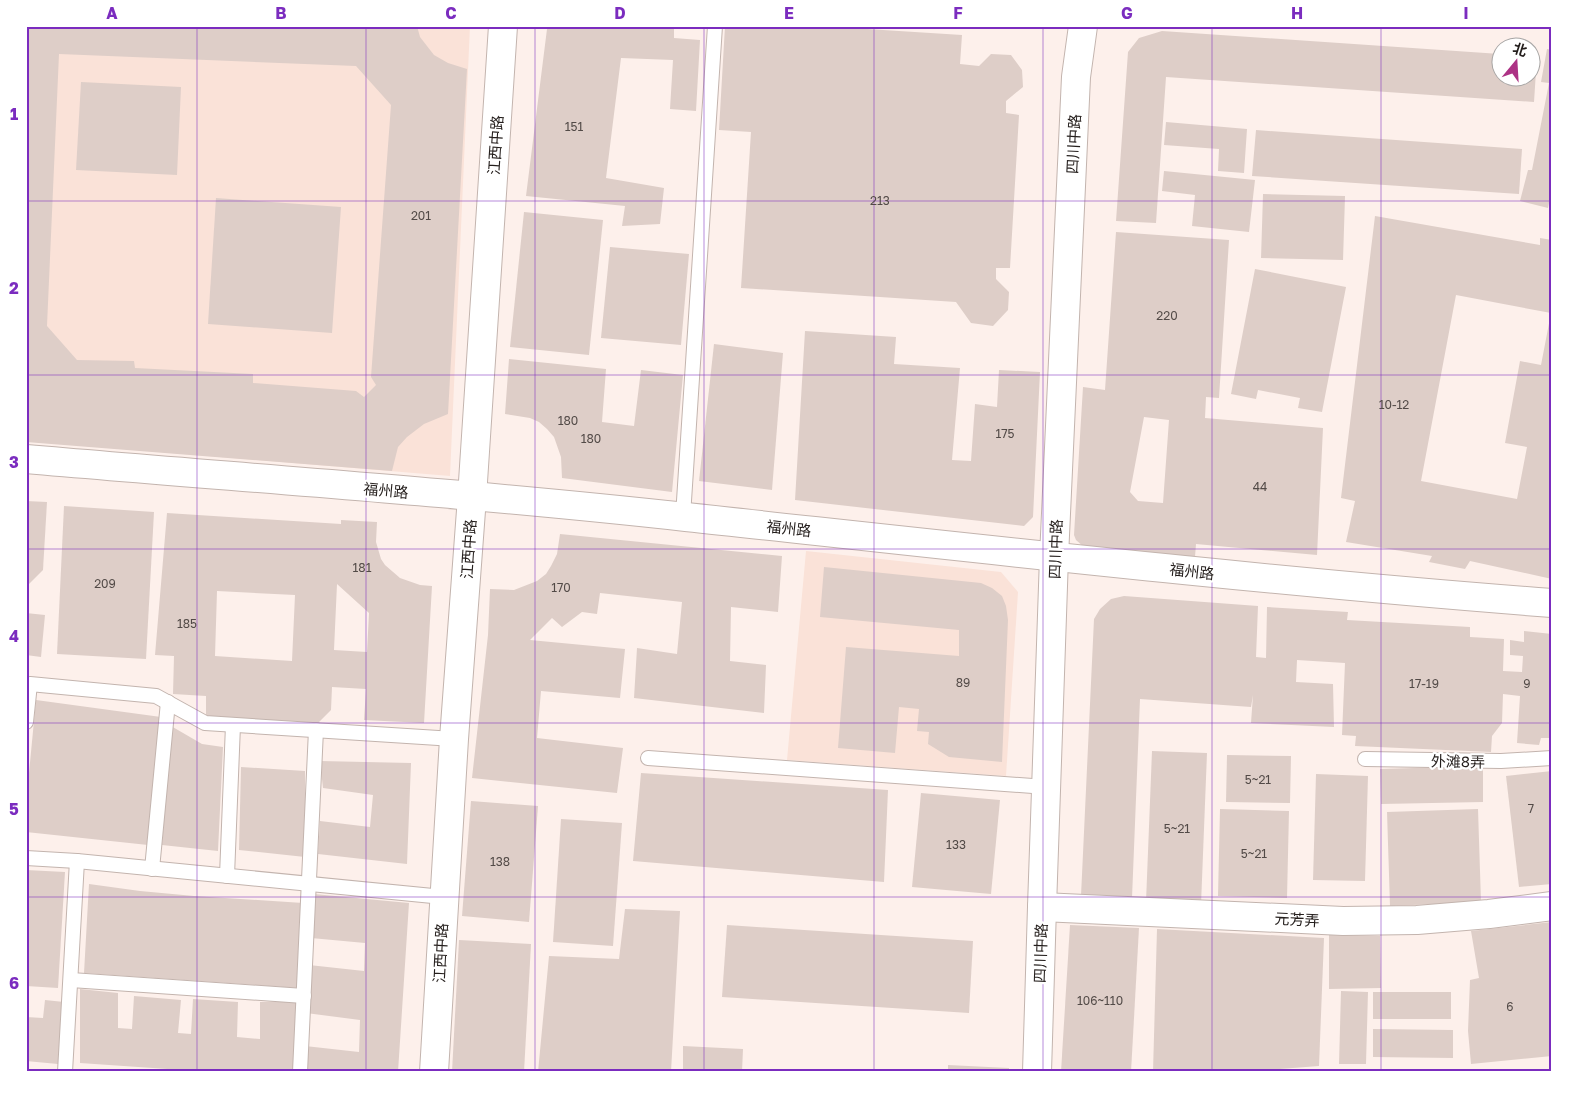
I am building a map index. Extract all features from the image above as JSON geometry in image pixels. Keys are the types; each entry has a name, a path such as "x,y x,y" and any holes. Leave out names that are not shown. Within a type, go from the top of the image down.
{"street":[{"name":"江西中路","path":"434,1072 443,897 503,26"},
{"name":"四川中路","path":"1038,1072 1054,557 1076,77 1083,26"},
{"name":"福州路","path":"26,459 683,516 1256,578 1552,603"},
{"name":"元芳弄","path":"1042,907 1344,921 1417,920 1552,906"}],"lane":[{"path":"683,516 715,26"},
{"path":"26,722 30,684 156,696 205,723 454,739"},
{"path":"152,869 168,702"},
{"path":"227,876 233,725"},
{"path":"300,1072 316,730"},
{"path":"648,758 1046,787"},
{"name":"外滩8弄","path":"1365,759 1501,761 1552,758"},
{"path":"26,858 77,861 443,897"},
{"path":"65,1072 77,861"},
{"path":"71,980 304,996"}],"shaded area":[{"path":"26,26 470,26 450,476 26,441"},
{"path":"806,551 1001,572 1018,592 1006,776 787,760"}],"building":[{"path":"26,26 417,26 420,37 434,55 448,63 467,69 448,414 424,424 407,437 398,447 392,471 26,442","holes":["59,54 356,66 391,105 371,377 376,385 364,397 356,391 253,383 253,374 135,368 134,361 77,360 47,326"]},
{"path":"550,26 674,26 674,38 700,40 696,111 670,109 673,60 621,58 606,178 664,188 660,224 622,226 625,206 526,196 547,29"},
{"path":"725,26 820,26 962,35 960,64 979,66 991,54 1011,55 1022,70 1023,87 1006,101 1006,113 1019,115 1010,268 996,268 996,279 1009,292 1008,310 993,326 971,323 956,302 741,288 751,132 719,130"},
{"path":"1162,31 1490,53 1490,88 1535,88 1534,102 1166,77 1156,223 1116,221 1128,52 1139,38"},
{"path":"1547,49 1552,50 1552,204 1549,203 1548,208 1520,201 1528,170 1532,170 1549,83 1541,82"},
{"path":"81,82 181,87 177,175 76,170"},
{"path":"1166,122 1247,129 1244,173 1218,171 1219,149 1164,145"},
{"path":"1256,130 1522,149 1519,194 1252,176"},
{"path":"1164,171 1255,180 1249,232 1192,226 1195,195 1162,191"},
{"path":"1263,194 1345,196 1343,260 1261,258"},
{"path":"216,198 341,207 332,333 208,324"},
{"path":"524,212 603,220 589,355 510,347"},
{"path":"1375,216 1540,245 1540,238 1552,240 1552,579 1470,561 1465,569 1429,562 1432,556 1346,542 1355,501 1341,498","holes":["1456,295 1551,313 1541,365 1520,361 1505,443 1527,447 1517,499 1421,481"]},
{"path":"1116,232 1229,240 1219,398 1206,397 1205,418 1323,428 1317,555 1196,544 1195,557 1084,547 1076,540 1074,535 1083,387 1105,390","holes":["1144,417 1169,420 1163,503 1138,501 1130,492"]},
{"path":"610,247 689,254 681,345 601,338"},
{"path":"1255,269 1346,287 1322,412 1298,408 1300,398 1258,390 1256,399 1231,394"},
{"path":"805,331 896,337 894,364 960,368 952,460 971,461 975,404 997,407 999,370 1040,372 1033,517 1024,526 795,500"},
{"path":"714,344 783,353 772,490 699,481"},
{"path":"509,359 606,369 602,422 634,426 641,370 683,375 672,492 562,478 561,457 554,437 547,429 539,422 530,418 505,414"},
{"path":"26,501 47,502 43,570 26,587"},
{"path":"64,506 154,512 146,659 57,654"},
{"path":"167,513 341,524 341,520 377,522 376,542 381,559 385,565 400,578 420,585 432,586 424,723 364,720 366,689 332,687 331,710 318,723 206,716 206,696 173,694 174,656 155,655","holes":["337,584 369,613 367,652 334,650","217,591 295,595 292,661 215,656"]},
{"path":"560,534 782,556 778,612 731,607 730,661 766,665 764,713 634,698 637,648 677,654 682,602 600,593 597,614 582,612 562,627 552,618 530,640 625,649 620,698 541,691 537,738 623,748 617,793 472,778 488,635 490,589 514,590 537,581 546,574 557,554"},
{"path":"824,567 981,583 992,588 1002,596 1008,620 1002,762 949,757 928,744 929,732 917,731 919,709 899,707 895,753 838,748 846,647 959,656 959,630 820,617"},
{"path":"1124,596 1258,606 1256,657 1266,658 1267,607 1348,612 1347,620 1470,627 1470,637 1504,639 1503,671 1522,672 1523,656 1510,655 1510,640 1524,642 1524,631 1552,634 1552,738 1541,738 1539,745 1517,743 1520,696 1503,694 1502,723 1492,736 1491,752 1355,746 1356,736 1342,735 1345,663 1297,660 1296,682 1333,684 1334,727 1251,723 1253,695 1251,707 1140,699 1132,898 1081,896 1094,619 1100,609 1111,599"},
{"path":"26,613 45,615 41,657 26,655"},
{"path":"36,700 161,717 148,845 26,832 26,804"},
{"path":"171,726 202,744 223,747 218,851 162,845"},
{"path":"1152,751 1207,753 1201,905 1146,902"},
{"path":"1227,755 1291,756 1290,803 1226,802"},
{"path":"320,761 411,763 407,864 318,854 320,821 370,827 373,795 323,788"},
{"path":"1483,766 1483,802 1381,804 1380,769"},
{"path":"241,767 305,771 305,857 239,850"},
{"path":"1552,771 1552,884 1519,887 1506,776"},
{"path":"641,773 888,790 884,882 633,861"},
{"path":"1316,774 1368,776 1365,881 1313,880"},
{"path":"921,793 1000,800 991,894 912,887"},
{"path":"471,801 538,806 529,922 462,916"},
{"path":"1220,809 1289,811 1287,898 1218,896"},
{"path":"1478,809 1481,902 1390,906 1387,812"},
{"path":"561,819 622,823 613,946 553,942"},
{"path":"26,870 65,872 58,988 26,986"},
{"path":"89,884 194,896 303,903 298,988 84,973"},
{"path":"314,894 409,903 398,1072 303,1072 305,1046 359,1052 360,1020 306,1013 309,965 364,971 365,943 311,938"},
{"path":"625,909 680,911 671,1072 538,1072 549,956 619,959"},
{"path":"1552,922 1552,1056 1471,1064 1468,1031 1470,980 1479,978 1471,931"},
{"path":"727,925 973,941 969,1013 722,997"},
{"path":"1070,925 1139,928 1131,1072 1061,1072"},
{"path":"1157,929 1324,938 1319,1066 1240,1072 1153,1072"},
{"path":"1329,935 1380,936 1381,988 1329,989"},
{"path":"459,940 531,944 524,1072 452,1072"},
{"path":"80,989 118,993 118,1028 132,1029 134,996 181,1000 178,1033 191,1034 193,999 238,1002 237,1037 260,1039 260,1002 301,1001 296,1072 211,1072 80,1063"},
{"path":"1341,991 1368,992 1366,1064 1339,1064"},
{"path":"1373,992 1451,992 1451,1019 1373,1019"},
{"path":"45,1000 64,1002 58,1064 26,1061 26,1017 43,1018"},
{"path":"1373,1029 1453,1030 1453,1058 1373,1057"},
{"path":"683,1046 743,1049 742,1072 683,1072"},
{"path":"948,1065 1009,1068 1009,1072 948,1072"}]}
